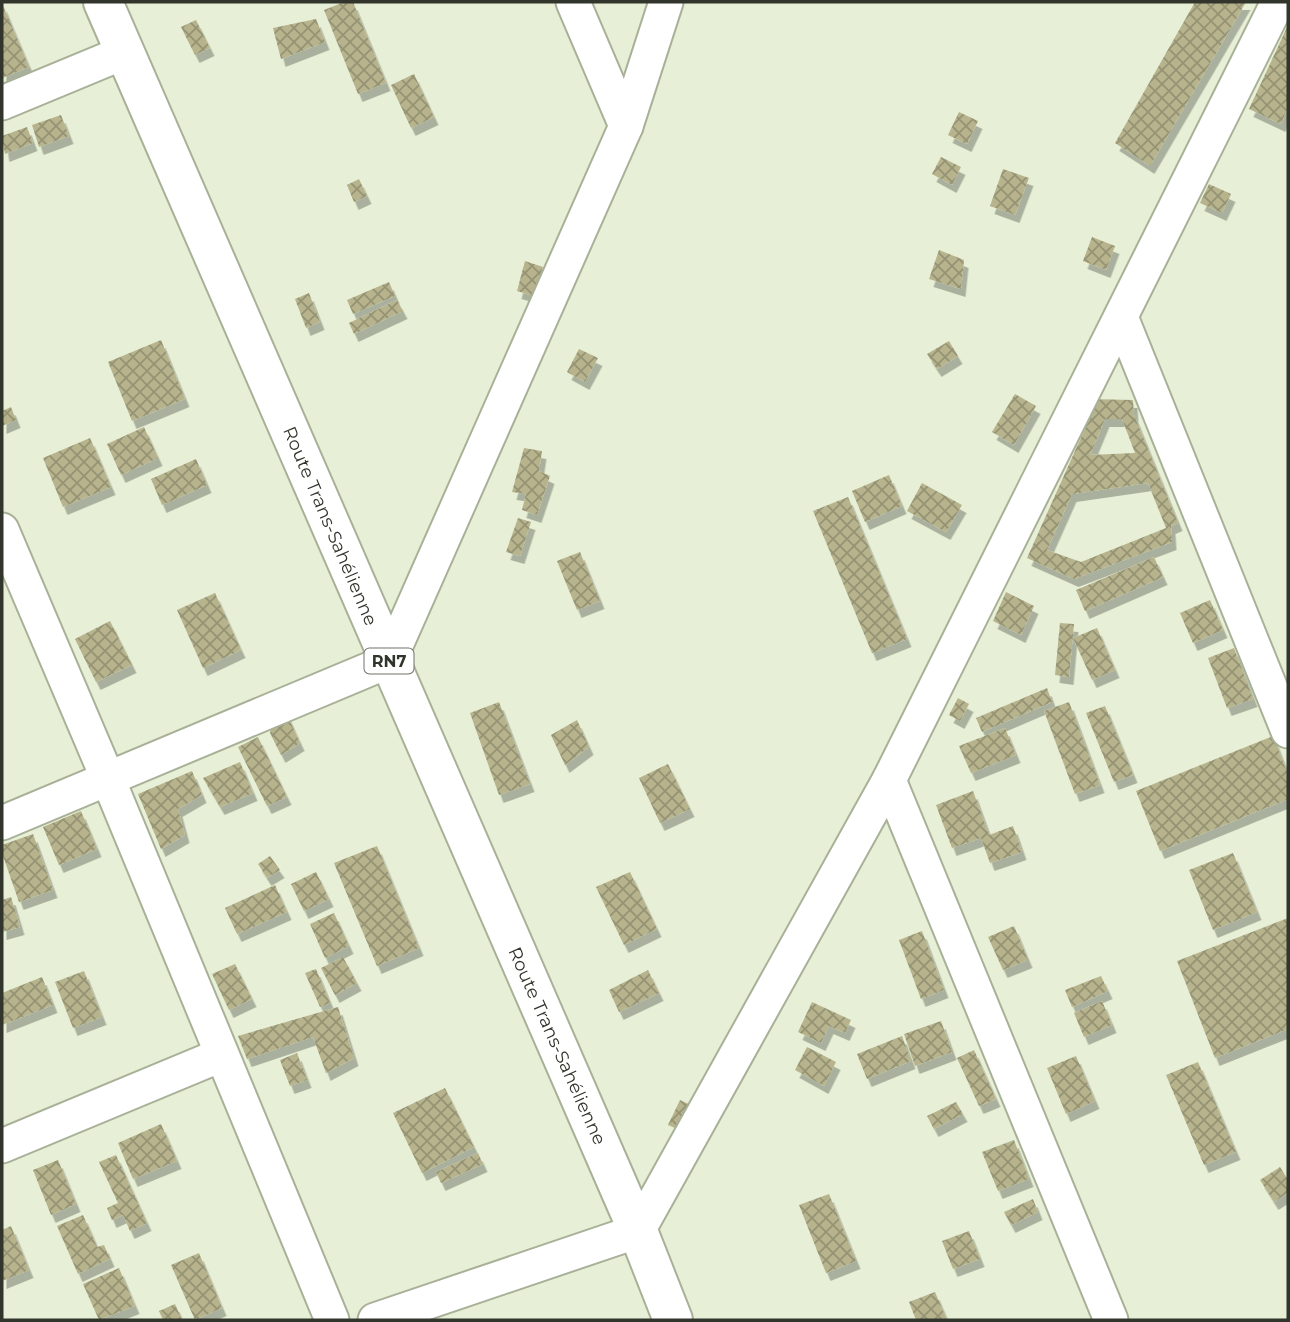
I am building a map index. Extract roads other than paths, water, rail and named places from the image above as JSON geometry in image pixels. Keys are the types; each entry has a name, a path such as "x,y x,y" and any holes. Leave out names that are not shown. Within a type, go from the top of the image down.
{"highway":[{"name":"Route Trans-Sahélienne","path":"103,2 638,1231 673,1320"}],"street":[{"path":"573,2 626,126"},
{"path":"2,823 389,661 626,126 666,2"},
{"path":"375,1320 638,1231 889,780 1278,2"},
{"path":"2,103 125,52"},
{"path":"1121,317 1288,731"},
{"path":"2,530 332,1320"},
{"path":"889,780 1111,1320"},
{"path":"2,1146 221,1055"}]}
